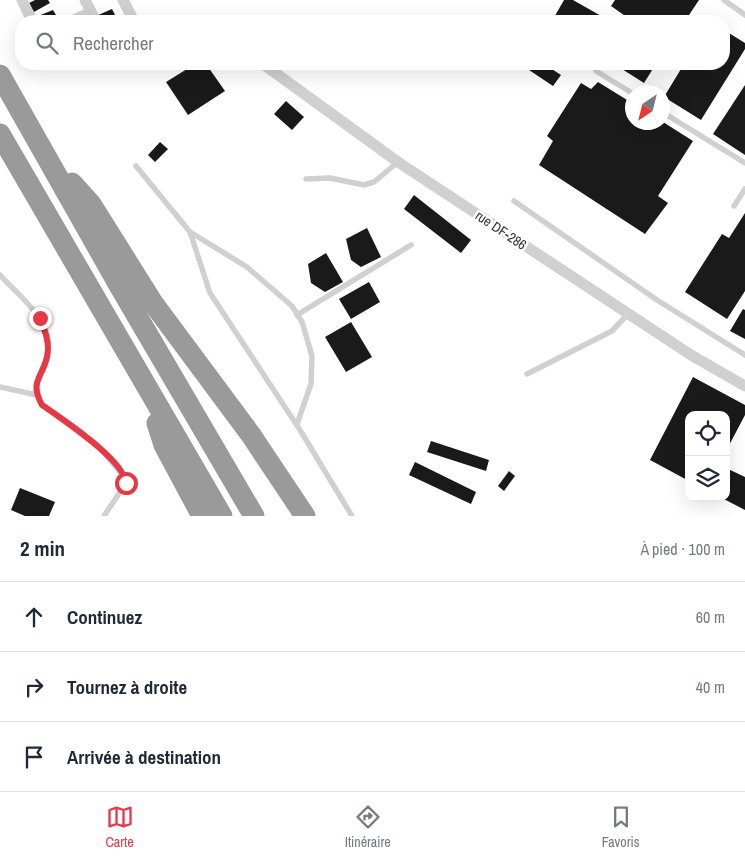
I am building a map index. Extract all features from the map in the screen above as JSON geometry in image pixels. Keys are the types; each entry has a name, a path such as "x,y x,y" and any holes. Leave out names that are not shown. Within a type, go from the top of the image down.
{"highway":[{"path":"0,75 254,516"},
{"path":"0,134 222,516"},
{"path":"54,169 80,190 153,303 251,434 305,516"},
{"path":"155,402 157,426 164,445 202,516"}],"street":[{"path":"22,0 29,15"},
{"path":"85,0 92,15"},
{"path":"123,0 131,15"},
{"name":"rue DF-286","path":"271,70 398,162 691,355 745,386"}],"lane":[{"path":"724,0 745,15"},
{"path":"596,70 625,89"},
{"path":"670,117 745,163"},
{"path":"306,178 330,178 364,185 374,182 398,162"},
{"path":"136,166 190,232 247,267 292,306 298,315 312,356 311,384 297,424"},
{"path":"734,206 745,189"},
{"path":"514,201 657,300 745,355"},
{"path":"190,232 210,293 297,424 352,516"},
{"path":"298,315 411,245"},
{"path":"0,275 40,318 48,339 47,356 37,378 37,396 42,405 100,448 125,478 126,483 104,516"},
{"path":"527,374 612,331 628,314"},
{"path":"0,387 37,396"}],"building":[{"path":"35,0 48,0 50,3 34,12 29,3"},
{"path":"564,0 573,0 599,15 555,15"},
{"path":"615,0 699,0 689,15 624,15 611,6"},
{"path":"112,9 115,15 98,15"},
{"path":"53,10 56,15 40,15"},
{"path":"730,34 745,43 745,49 701,120 670,101 670,87 680,70 730,70"},
{"path":"185,70 210,70 225,91 188,115 166,82"},
{"path":"529,70 553,70 561,75 553,86"},
{"path":"623,70 652,70 644,83"},
{"path":"598,82 625,99 625,130 670,130 670,126 693,141 658,196 668,203 645,234 539,165 553,141 547,136 581,83 591,89"},
{"path":"745,85 745,155 713,134"},
{"path":"286,101 304,117 292,130 274,114"},
{"path":"160,142 168,149 155,162 148,155"},
{"path":"414,195 471,240 461,253 404,209"},
{"path":"745,213 745,291 727,319 685,292 722,234 729,238"},
{"path":"367,228 381,257 361,267 351,260 346,239"},
{"path":"326,253 343,282 325,292 311,283 308,264"},
{"path":"369,282 380,302 351,319 339,299"},
{"path":"743,309 745,310 745,339 730,331"},
{"path":"351,322 372,357 346,372 325,337"},
{"path":"693,377 745,405 745,415 730,443 730,411 685,411 685,479 650,460"},
{"path":"431,441 489,460 486,471 427,452"},
{"path":"415,462 476,492 471,504 409,475"},
{"path":"730,470 745,477 745,510 728,501 730,501"},
{"path":"509,471 515,476 504,491 498,486"},
{"path":"20,488 55,502 49,516 25,516 11,510"}],"route":[{"path":"40,318 48,339 47,356 37,378 37,396 42,405 100,448 123,475 126,483"}]}
